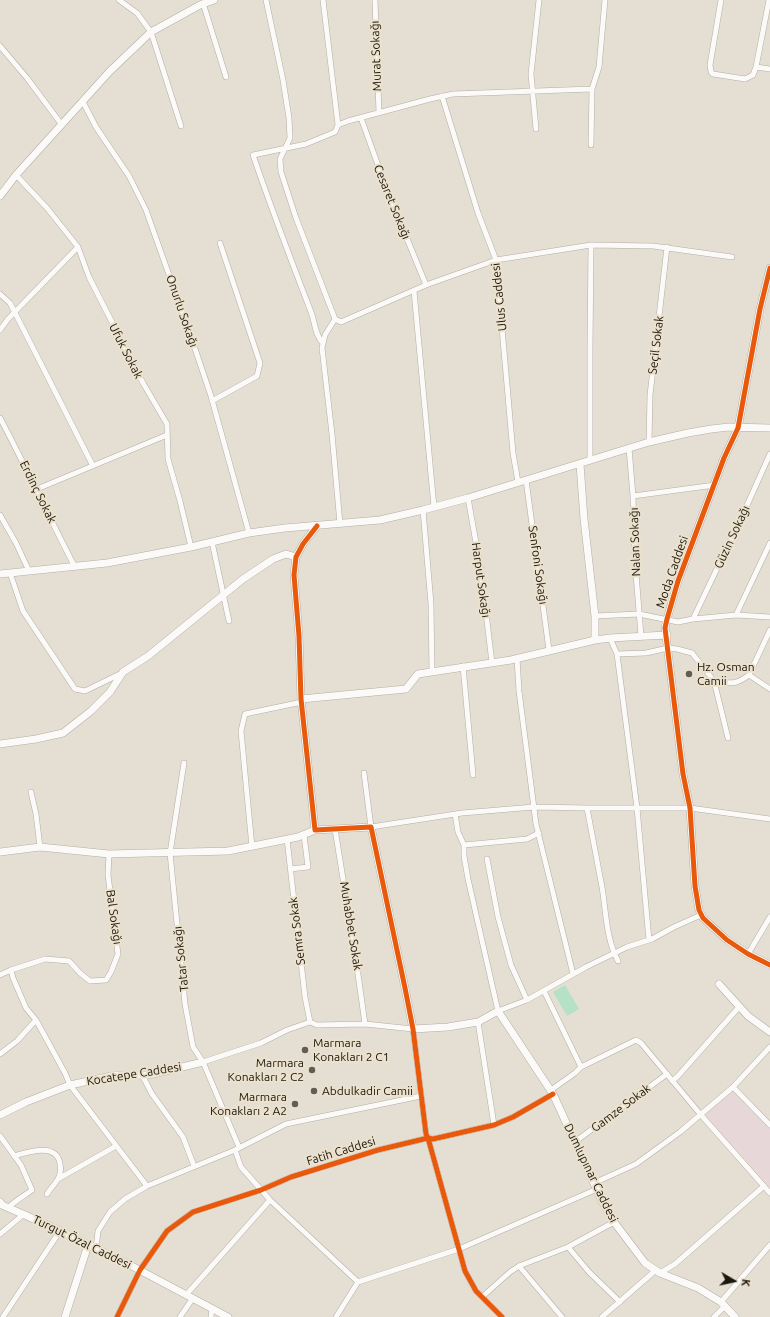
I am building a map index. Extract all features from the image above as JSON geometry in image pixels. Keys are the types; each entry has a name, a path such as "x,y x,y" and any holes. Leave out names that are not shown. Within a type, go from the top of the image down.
{"street":[{"path":"119,0 137,13 151,32 182,126"},
{"path":"0,196 16,174 110,71 151,32 214,0"},
{"path":"266,0 283,80 289,118 290,138 280,159 281,172 296,218 335,319 341,322 426,285 496,260 591,245 653,246 732,257"},
{"path":"323,0 338,125 335,132 306,144 253,155 278,227 314,319 319,339 323,343"},
{"name":"Murat Sokağı","path":"374,0 378,113"},
{"path":"536,129 531,74 540,0"},
{"path":"591,145 592,89 599,67 605,0"},
{"path":"722,0 710,65 711,72 713,74 745,79 752,75 756,67 769,0"},
{"path":"204,4 226,77"},
{"path":"0,46 27,78 62,125"},
{"path":"756,67 770,69"},
{"path":"338,125 453,94 592,89"},
{"name":"Ulus Caddesi","path":"442,96 478,213 496,260 513,453 518,482"},
{"name":"Onurlu Sokağı","path":"83,102 96,127 129,176 146,210 212,401 249,533"},
{"name":"Cesaret Sokağı","path":"360,118 387,190 426,285"},
{"name":"Ufuk Sokak","path":"16,174 47,208 78,247 89,276 102,303 143,383 167,424 168,459 191,547"},
{"path":"212,401 257,376 260,363 220,243"},
{"path":"590,460 591,245"},
{"path":"0,330 14,312 78,247"},
{"name":"Seçil Sokak","path":"649,442 650,395 667,248"},
{"name":"Moda Caddesi","path":"701,915 695,886 690,808 683,774 665,628 680,574 724,458 738,428 768,290 770,268"},
{"path":"414,291 434,507"},
{"path":"0,294 10,303 93,466"},
{"path":"335,319 325,335 322,348 340,524"},
{"name":"Erdinç Sokak","path":"0,418 22,459 75,567"},
{"path":"0,574 107,563 191,547 249,533 285,528 380,520 468,498 649,442 711,429 770,428"},
{"path":"37,489 167,436"},
{"name":"Nalan Sokağı","path":"629,448 633,496 635,561 640,614 640,636"},
{"name":"Güzin Sokağı","path":"693,619 770,454"},
{"path":"580,464 584,519 595,616 595,640"},
{"name":"Senfoni Sokağı","path":"526,480 549,650"},
{"path":"633,496 714,485"},
{"name":"Harput Sokağı","path":"468,498 481,571 492,663"},
{"path":"423,510 431,604 432,672"},
{"path":"0,515 29,572"},
{"path":"315,830 301,701 299,636 294,576 296,556 303,544 318,526"},
{"path":"212,542 229,621"},
{"path":"736,615 770,543"},
{"path":"10,573 23,611 75,689 85,691 123,672 148,656 243,579 273,559 286,554 296,556"},
{"path":"595,616 640,614 678,622 736,615 770,617"},
{"path":"714,681 734,684 749,675 770,630"},
{"path":"252,847 241,731 245,714 301,701 406,689 418,674 463,666 492,663 595,640 667,635"},
{"path":"610,638 617,654 637,808 649,940"},
{"path":"617,654 646,653 668,648 692,653 714,681 728,738"},
{"path":"517,658 519,691 534,807 573,974"},
{"path":"463,666 473,775"},
{"path":"0,744 36,739 63,732 91,711 110,692 123,672"},
{"path":"749,675 770,689"},
{"name":"Tatar Sokağı","path":"184,763 170,853 185,1004 193,1047 203,1062 237,1149 241,1167 270,1200 358,1282"},
{"path":"364,773 371,826 413,1029 426,1134 465,1271 476,1291 502,1317"},
{"path":"31,792 36,814 40,847"},
{"path":"0,852 40,847 109,854 228,851 304,835 315,830 371,826 455,814 534,807 690,808 770,819"},
{"path":"586,808 614,953 618,961"},
{"path":"455,814 458,832 464,845 464,856 468,880 498,1011"},
{"name":"Muhabbet Sokak","path":"335,829 365,1024"},
{"path":"464,845 527,839 539,833"},
{"path":"290,869 308,867 304,835"},
{"name":"Semra Sokak","path":"287,839 304,989 310,1022"},
{"name":"Bal Sokağı","path":"11,970 45,959 69,961 90,981 99,982 106,980 118,954 108,874 109,854"},
{"path":"487,859 498,917 511,965 527,1000"},
{"path":"203,1062 261,1043 286,1030 310,1022 318,1025 365,1024 413,1029 448,1027 478,1022 498,1011 527,1000 614,953 649,940 701,915 727,940 748,954 770,965"},
{"path":"748,954 770,917"},
{"path":"0,975 11,970 26,1008 36,1020 70,1085 147,1186"},
{"path":"719,984 748,1016 770,1032"},
{"path":"544,991 581,1067"},
{"path":"672,1081 739,1006"},
{"name":"Dumlupınar Caddesi","path":"498,1011 552,1092 576,1141 595,1186 614,1222 645,1262 658,1272 698,1288 723,1304 735,1317"},
{"path":"1,1051 17,1041 36,1020"},
{"path":"478,1022 494,1125"},
{"name":"Fatih Caddesi","path":"117,1317 140,1270 167,1231 193,1212 261,1190 291,1177 378,1150 494,1125 513,1117 552,1092 581,1067 636,1040 641,1043 666,1074"},
{"path":"336,1317 358,1282 458,1249 595,1186 636,1164 701,1115 733,1087 770,1047"},
{"name":"Kocatepe Caddesi","path":"0,1115 26,1102 70,1085 116,1075 149,1075 203,1062"},
{"path":"666,1074 770,1193"},
{"name":"Gamze Sokak","path":"576,1141 666,1074"},
{"path":"142,1075 152,1094 183,1138 194,1166"},
{"path":"733,1087 770,1125"},
{"path":"96,1249 98,1231 110,1212 126,1199 147,1186 237,1149 286,1124 421,1096"},
{"path":"0,1136 21,1165 32,1190 15,1200 9,1207"},
{"path":"58,1179 116,1146"},
{"path":"14,1156 29,1152 48,1150 55,1152 60,1158 61,1172 58,1179 47,1194"},
{"path":"602,1317 658,1272 675,1264 764,1186"},
{"path":"180,1317 189,1297 270,1200"},
{"name":"Turgut Özal Caddesi","path":"0,1202 140,1270 228,1317"},
{"path":"0,1234 24,1214"},
{"path":"482,1297 519,1266 568,1248 614,1222"},
{"path":"4,1317 60,1231"},
{"path":"65,1317 88,1245"},
{"path":"714,1317 770,1245"},
{"path":"568,1248 589,1272 620,1302"},
{"path":"519,1266 562,1317"},
{"path":"211,1317 212,1308"}],"shaded area":[{"path":"731,1089 770,1128 770,1187 705,1114"}],"green space":[{"path":"565,985 579,1009 567,1016 553,992"}],"cycle path":[{"path":"770,268 760,309 738,428 724,458 678,581 665,628 683,774 690,808 695,886 699,910 703,918 727,940 748,954 770,965"},
{"path":"317,526 303,544 296,557 294,575 299,636 301,699 315,830 371,827 413,1029 426,1134 428,1138 433,1139 494,1125 513,1117 553,1094"},
{"path":"117,1317 140,1270 167,1231 193,1212 261,1190 291,1177 378,1150 428,1138 465,1271 476,1291 502,1317"}],"place":[{"name":"Hz. Osman Camii","path":"689,674"},
{"name":"Marmara Konakları 2 C1","path":"305,1050"},
{"name":"Marmara Konakları 2 C2","path":"312,1070"},
{"name":"Abdulkadir Camii","path":"314,1091"},
{"name":"Marmara Konakları 2 A2","path":"295,1104"}]}
